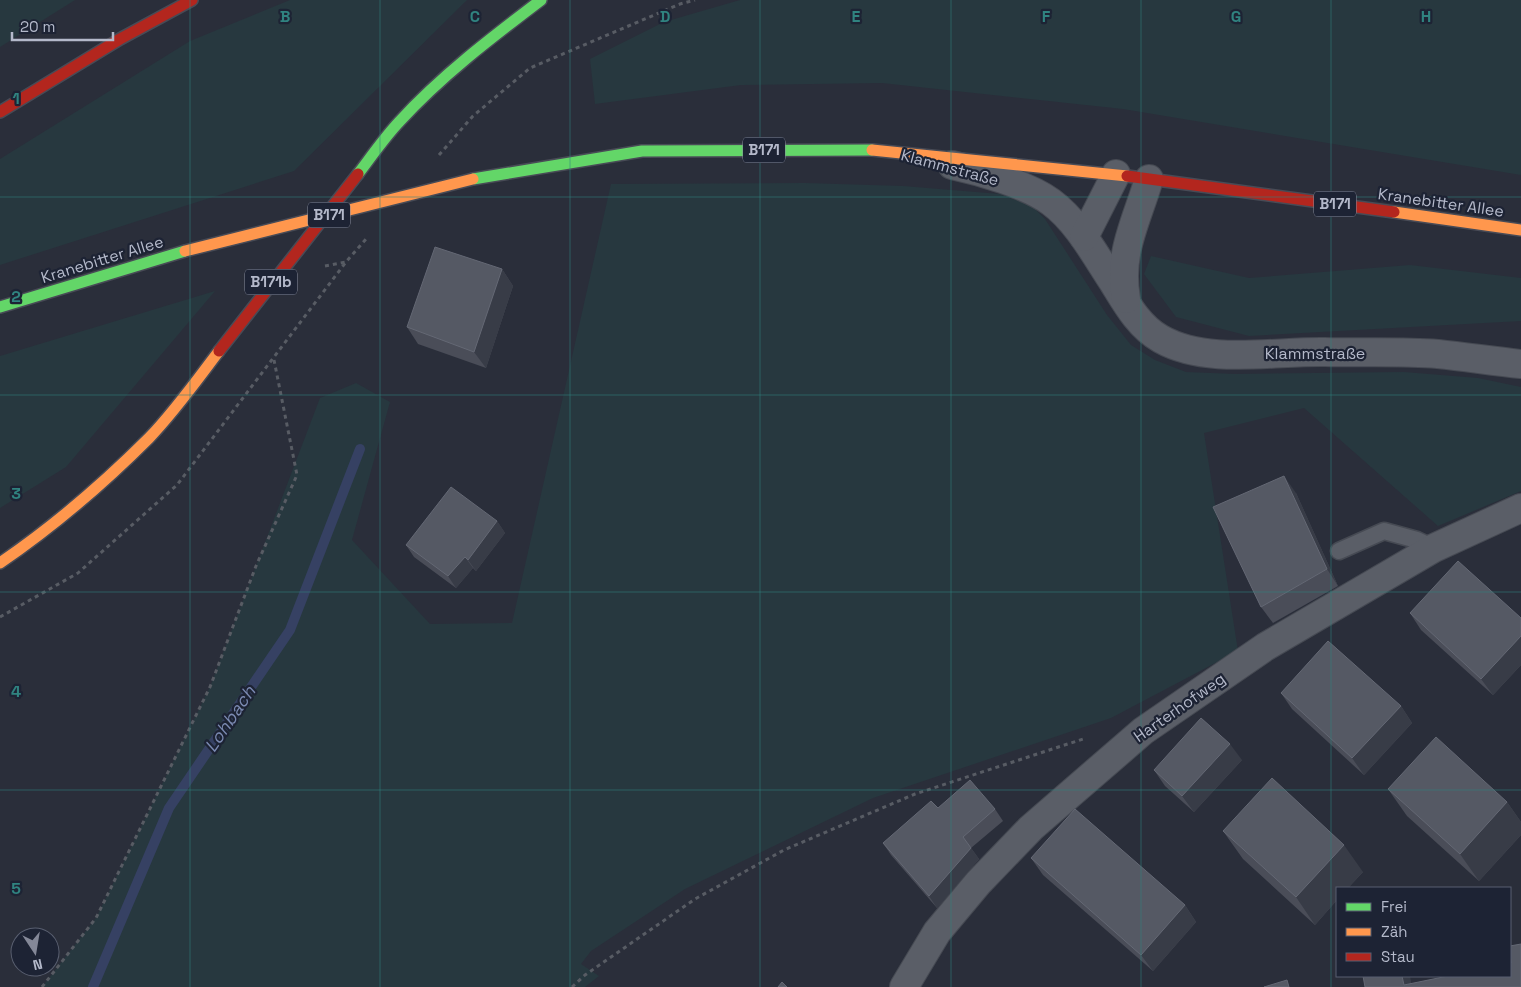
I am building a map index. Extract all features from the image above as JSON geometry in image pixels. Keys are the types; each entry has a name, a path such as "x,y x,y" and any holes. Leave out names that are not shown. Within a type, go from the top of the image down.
{"main road":[{"path":"0,112 120,39 192,0"},
{"name":"B171b","path":"0,563 73,509 150,437 179,404 277,275 398,123 445,77 489,39 542,0"},
{"name":"Kranebitter Allee","path":"0,307 185,251 473,178 642,151 854,149 887,151"},
{"name":"B171","path":"887,151 1149,179"},
{"name":"Kranebitter Allee","path":"1149,179 1521,230"}],"street":[{"name":"Klammstraße","path":"887,151 978,171 1025,189 1051,202 1084,237 1138,320 1161,339 1182,348 1203,354 1306,352 1437,354 1521,364"},
{"path":"1084,237 1116,174"},
{"path":"1126,303 1123,264 1127,245 1149,179"},
{"name":"Harterhofweg","path":"904,987 937,932 978,883 1031,828 1143,730 1265,647 1434,548 1521,508"}],"lane":[{"path":"1339,551 1384,531 1417,540 1434,548"}],"path":[{"path":"436,159 473,116 530,68 680,4 695,0"},
{"path":"0,617 78,573 177,486 346,262 368,238"},
{"path":"42,987 96,918 210,687 256,566 297,475 274,359"},
{"path":"572,987 585,975 695,899 784,850 915,794 1089,737"}],"shaded area":[{"path":"0,0 75,0 0,47"},
{"path":"290,0 467,0 294,171 0,265 0,159 190,41"},
{"path":"740,0 1521,0 1521,175 1123,109 882,83 741,85 595,104 590,59 664,22"},
{"path":"805,183 903,186 1000,194 1032,206 1045,219 1107,315 1131,345 1155,360 1186,372 1235,374 1404,372 1478,378 1521,387 1521,491 1438,526 1304,408 1204,433 1238,651 1111,718 873,798 685,889 591,951 581,964 599,976 585,987 42,987 50,977 60,977 60,964 96,918 210,687 320,398 356,383 390,402 352,540 430,624 512,623 611,184"},
{"path":"1151,256 1249,278 1410,265 1521,278 1521,321 1249,336 1176,317 1144,274"},
{"path":"215,291 66,467 0,508 0,356"}],"building":[{"path":"435,247 502,269 474,352 407,327"},
{"path":"1284,476 1327,569 1261,607 1213,507"},
{"path":"451,487 497,521 468,560 465,557 448,576 406,545"},
{"path":"1458,561 1521,618 1521,636 1481,679 1410,613"},
{"path":"1328,641 1401,706 1352,758 1281,693"},
{"path":"1201,718 1230,744 1182,796 1154,770"},
{"path":"1436,737 1507,802 1460,854 1388,789"},
{"path":"1272,778 1344,845 1296,897 1223,831"},
{"path":"970,780 995,809 963,837 971,848 929,896 883,843 931,801 938,808"},
{"path":"1075,809 1185,905 1141,955 1031,858"},
{"path":"1521,944 1521,987 1365,987 1363,977 1402,977 1404,985 1443,977 1511,977 1511,946"},
{"path":"1287,980 1289,987 1264,987"},
{"path":"782,982 787,987 778,987"}],"waterway":[{"name":"Lohbach","path":"93,987 169,808 290,630 360,449"}],"traffic: fast":[{"path":"358,174 393,128 415,105 449,73 541,0"},
{"path":"473,179 642,151 872,150"},
{"path":"0,307 185,251"}],"traffic: slow":[{"path":"872,150 1127,176"},
{"path":"185,251 473,179"},
{"path":"1394,212 1521,230"},
{"path":"0,563 59,519 132,455 168,417 219,351"}],"traffic: jam":[{"path":"0,112 120,39 192,0"},
{"path":"219,351 358,174"},
{"path":"1127,176 1394,212"}]}
